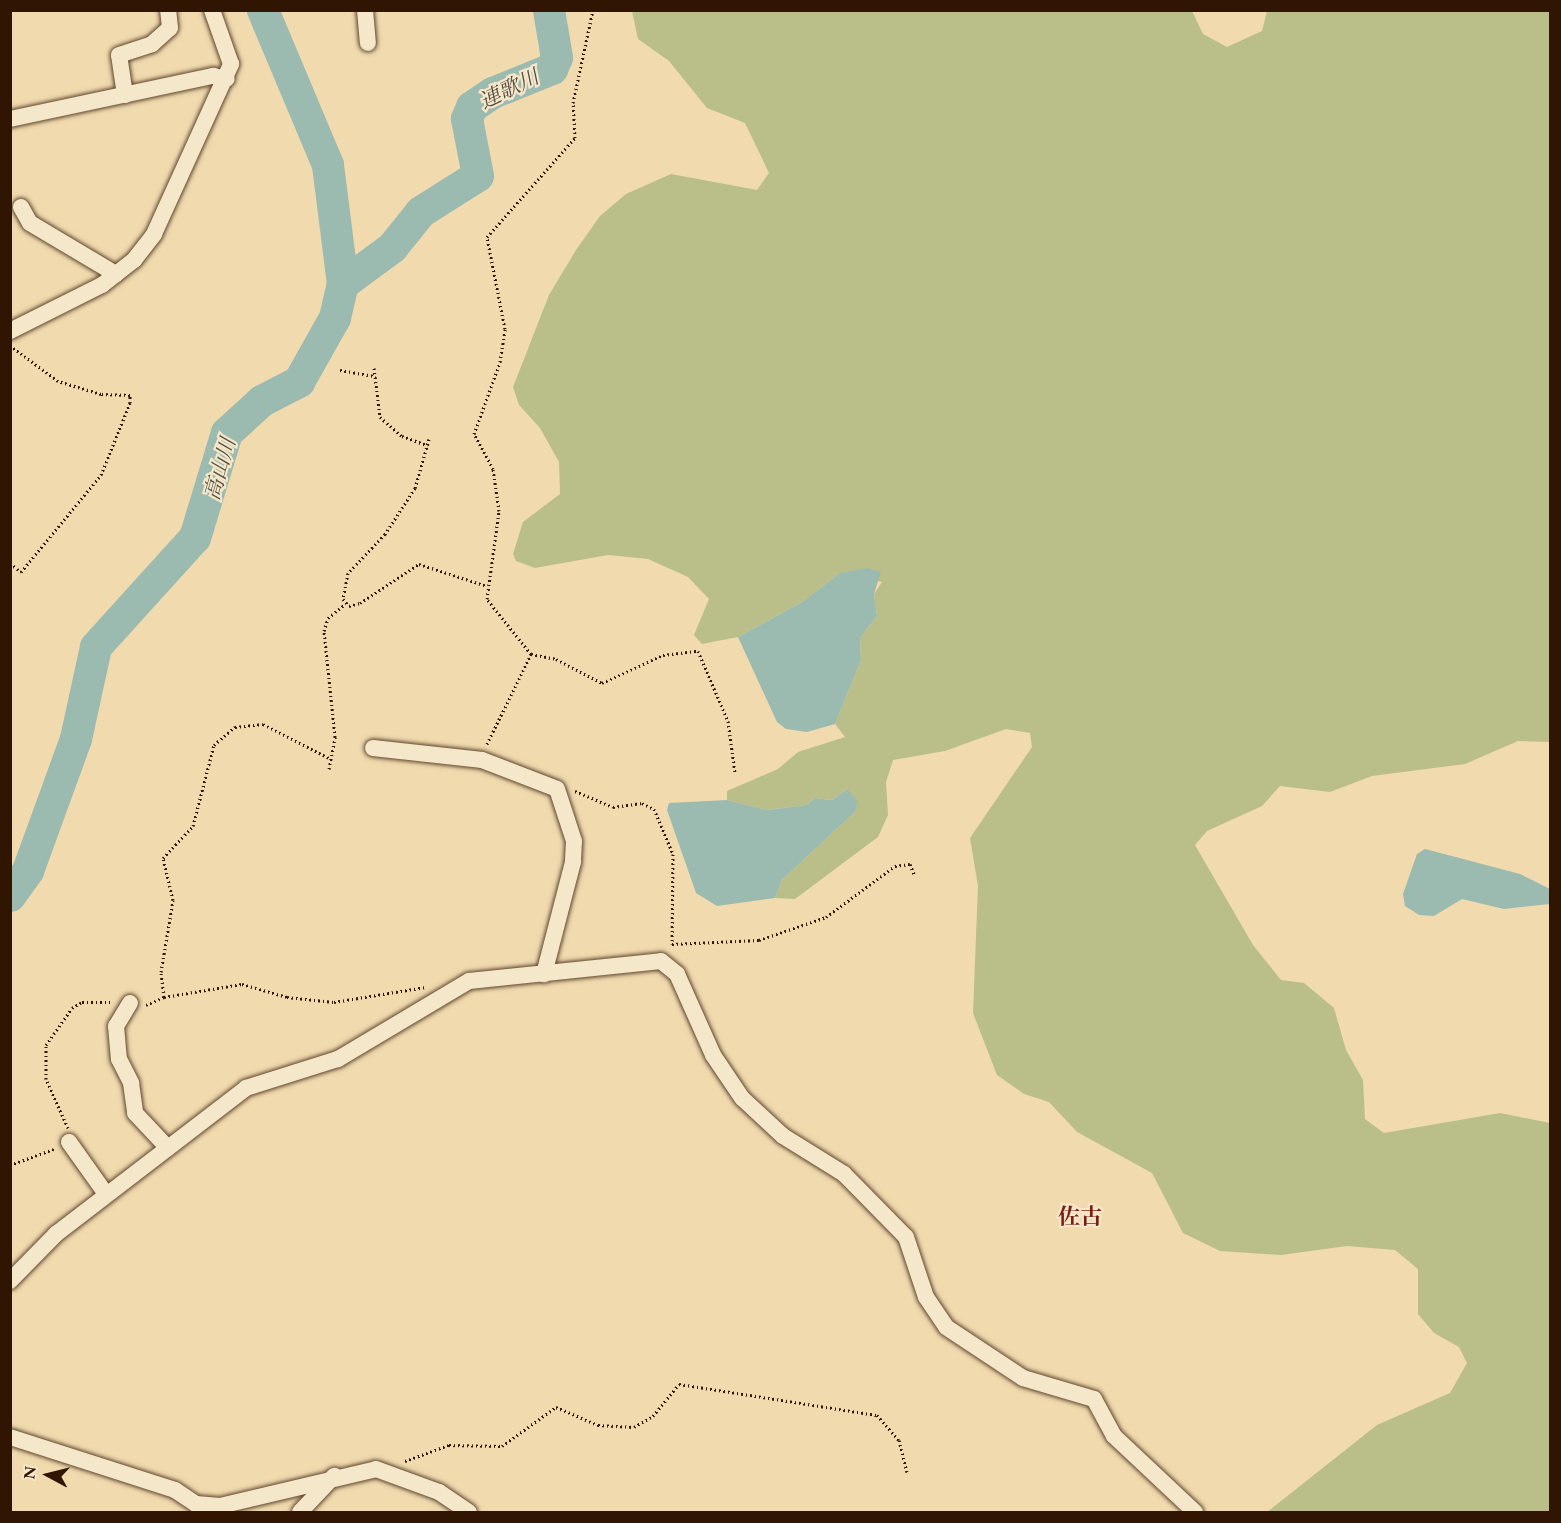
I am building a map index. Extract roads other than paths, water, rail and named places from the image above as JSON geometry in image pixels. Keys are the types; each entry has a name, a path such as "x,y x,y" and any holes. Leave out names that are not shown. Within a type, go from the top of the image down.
{"street":[{"path":"125,94 119,55 152,44 170,28 168,10"},
{"path":"10,331 116,274 154,234 227,79 231,63 212,10"},
{"path":"365,10 368,43"},
{"path":"10,119 213,75 227,79"},
{"path":"21,207 30,223 116,274"},
{"path":"373,748 482,760 557,789 574,841 573,862 544,974"},
{"path":"10,1281 56,1234 168,1148 229,1097 338,1059 388,1032 442,993 469,981 667,963 677,974 713,1055 742,1098 783,1136 844,1174 906,1237 926,1298 946,1327 1023,1378 1094,1399 1114,1436 1195,1512"},
{"path":"130,1003 116,1026 120,1059 131,1083 135,1113 168,1148"},
{"path":"69,1142 106,1194"},
{"path":"10,1437 156,1483 207,1506 334,1476 376,1470 439,1492 469,1512"},
{"path":"300,1512 334,1476"}],"water":[{"path":"867,568 881,572 874,594 877,616 860,638 861,660 835,724 807,732 786,729 777,722 738,637 802,602 840,573"},
{"path":"847,789 857,800 856,811 782,880 775,898 717,906 696,893 667,810 669,803 727,800 767,810 806,805 815,798 832,800"},
{"path":"1425,849 1520,874 1550,889 1550,904 1504,909 1462,899 1434,916 1419,915 1405,906 1403,894 1417,854"}],"waterway":[{"name":"高山川","path":"10,896 28,871 76,739 96,647 195,538 227,433 262,401 299,382 335,318 343,284 328,165 263,10"},
{"name":"連歌川","path":"343,284 392,248 421,212 478,176 467,119 472,107 493,93 552,69 557,58 549,10"}],"district":[{"name":"佐古","path":"1080,1217"}]}
